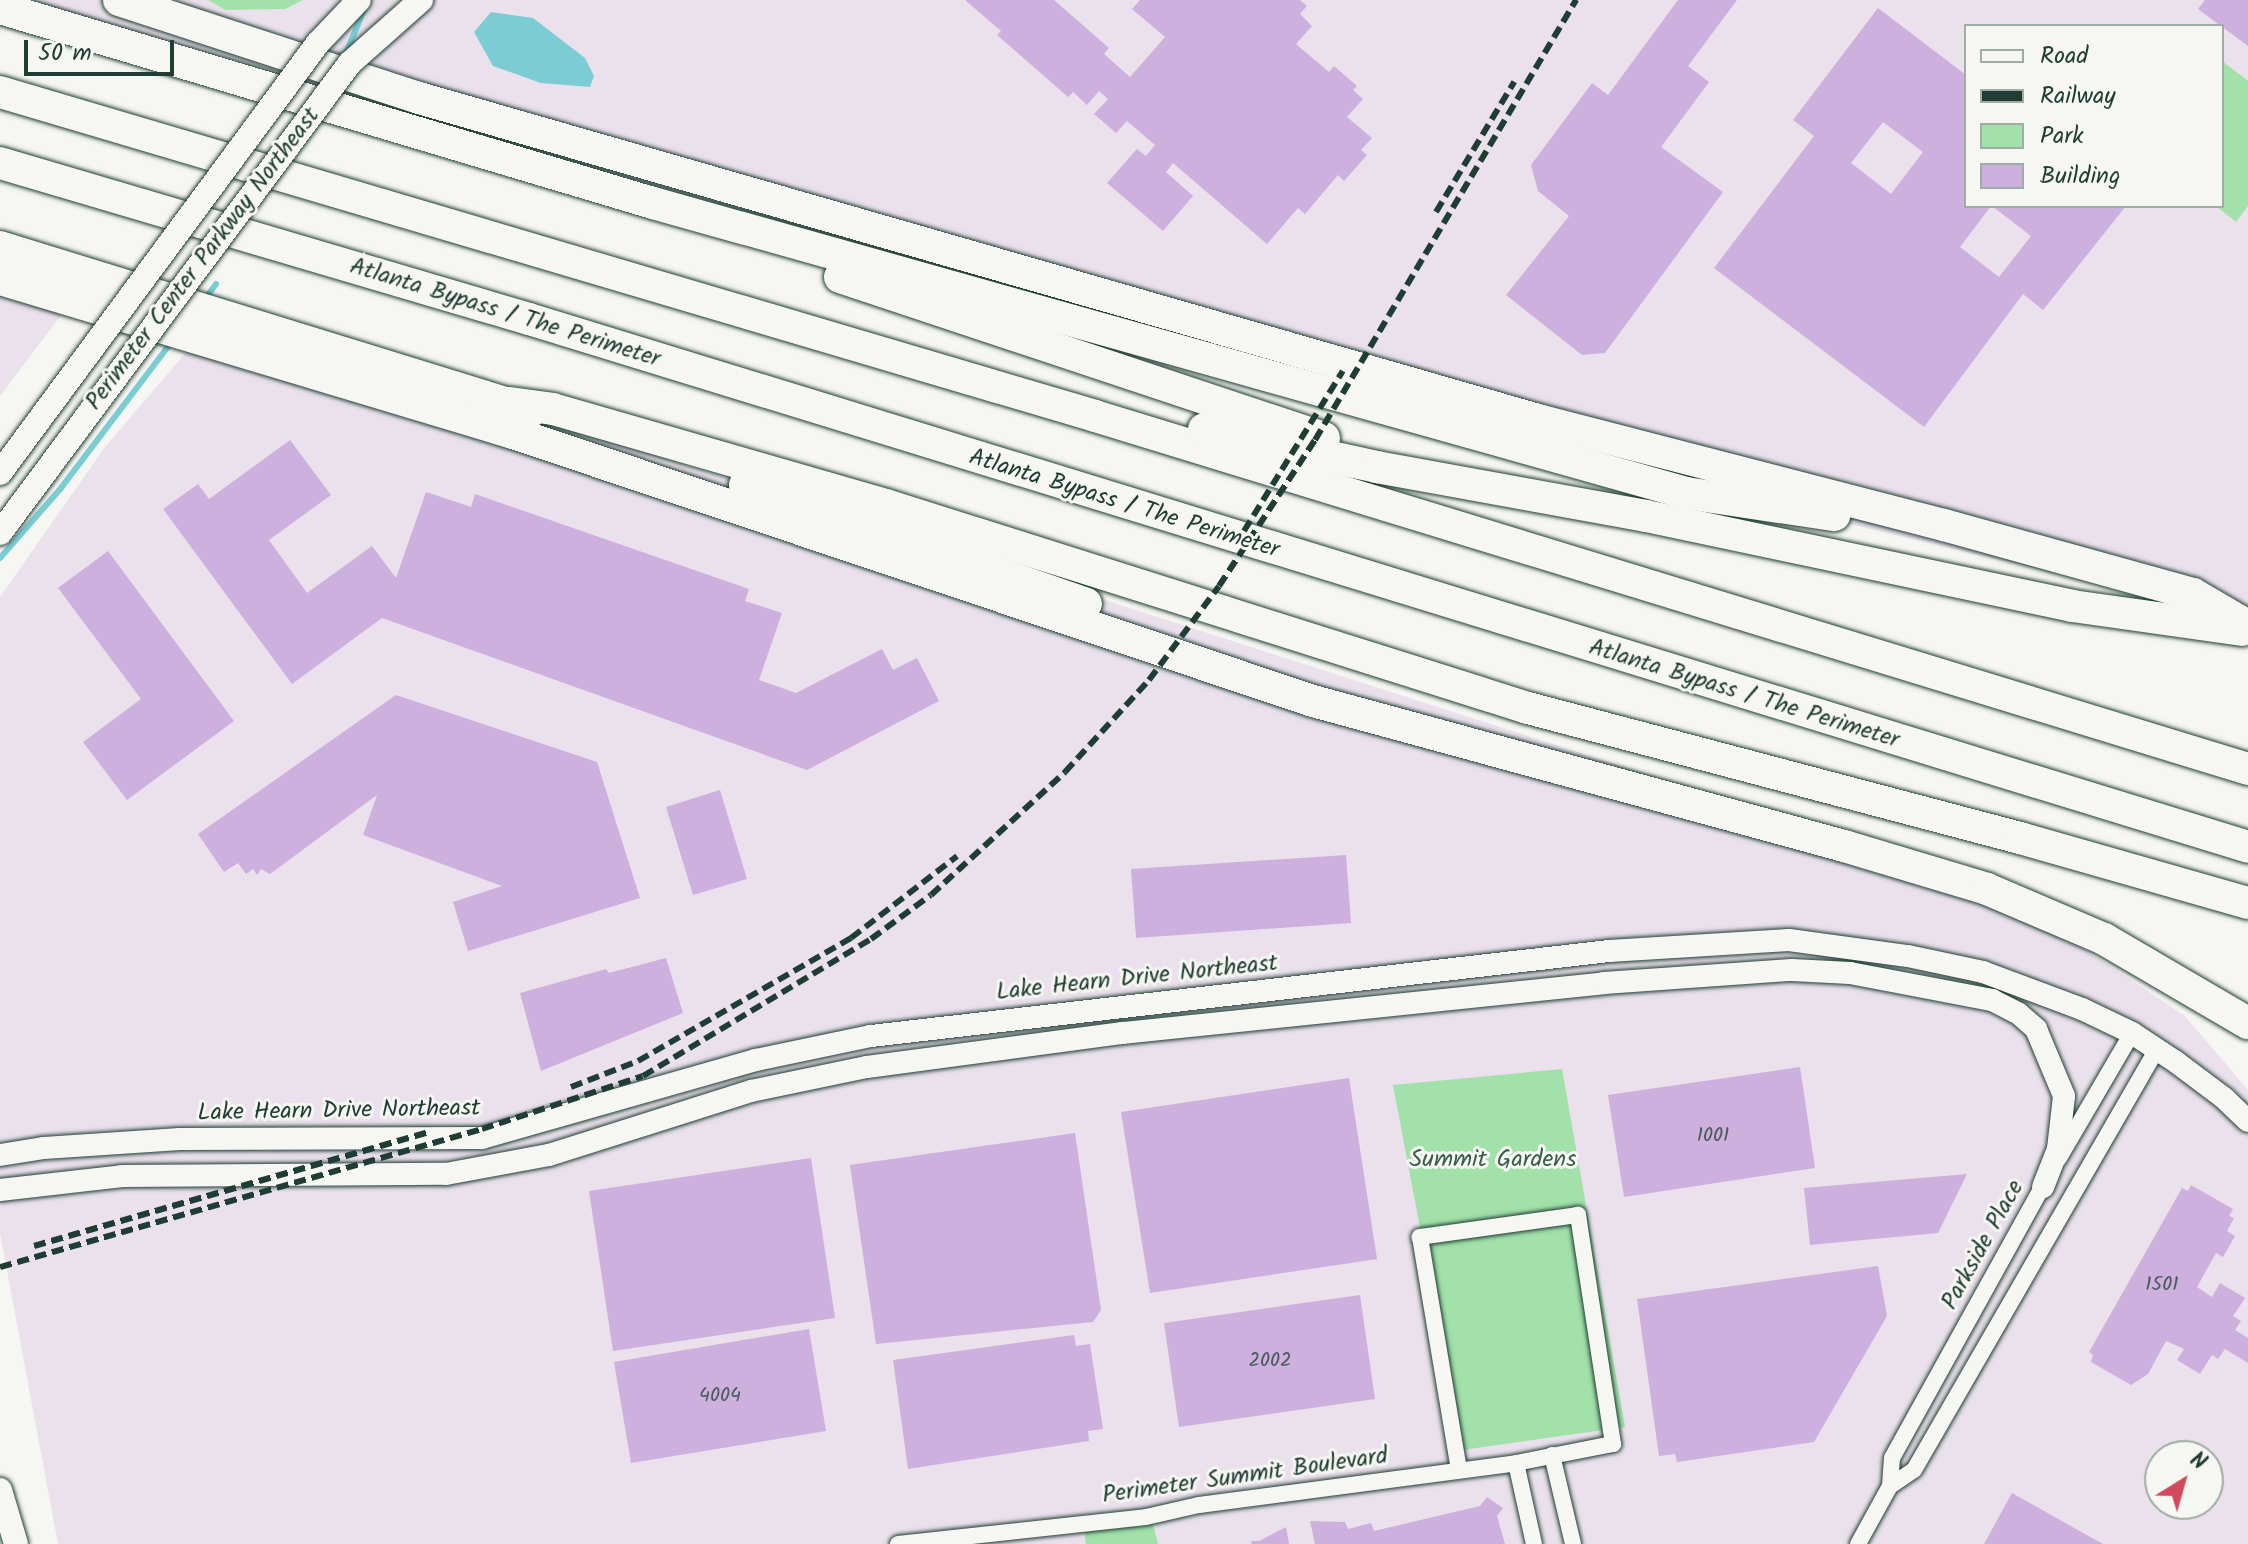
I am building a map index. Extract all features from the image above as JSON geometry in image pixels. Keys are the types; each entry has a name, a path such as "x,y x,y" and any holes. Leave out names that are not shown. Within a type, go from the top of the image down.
{"highway":[{"path":"119,0 419,98 1508,412 1944,525 2193,594 2248,628"},
{"path":"0,8 653,203 1686,493 1853,517 1944,525"},
{"path":"0,92 1095,416 2248,769"},
{"name":"Atlanta Bypass / The Perimeter","path":"0,163 544,324 2248,847"},
{"path":"653,203 726,239 1463,484"},
{"path":"0,247 510,403 1572,774"},
{"path":"0,279 513,433 1313,701 1844,846 1987,889 2104,939 2248,1023"},
{"path":"510,403 553,409 886,505 1528,708 2020,838 2248,903"},
{"path":"1095,416 1148,416 1463,484 1646,516 2072,606 2248,628"}],"main road":[{"name":"Perimeter Center Parkway Northeast","path":"0,473 318,43 359,0"},
{"name":"Perimeter Center Parkway Northeast","path":"0,533 350,63 421,0"},
{"path":"0,1490 16,1544"}],"street":[{"name":"Lake Hearn Drive Northeast","path":"0,1155 44,1148 180,1139 482,1138 756,1060 871,1036 1609,951 1789,940 1846,946 1983,972 2082,1009 2157,1049 2224,1098 2248,1121"},
{"path":"0,1190 122,1176 446,1174 549,1155 751,1091 898,1063 1081,1037 1604,983 1792,970 1850,973 1992,1000 2019,1014 2033,1026 2064,1096 2058,1149 2043,1187"},
{"name":"Parkside Place","path":"1858,1544 1890,1486 1892,1458 2132,1033"},
{"name":"Parkside Place","path":"1890,1486 1914,1470 2157,1049"},
{"name":"Perimeter Summit Boulevard","path":"898,1544 1146,1517 1199,1505 1516,1463 1613,1444 1578,1215 1420,1237 1459,1469"},
{"path":"1978,1303 2004,1314"},
{"path":"1552,1455 1573,1544"},
{"path":"1516,1463 1534,1544"}],"shaded area":[{"path":"0,0 2248,0 2248,616 2174,602 1654,477"},
{"path":"0,279 74,298 0,396"},
{"path":"218,315 1799,823 2017,904 2185,1016 2248,1090 2248,1544 58,1544 0,1233 0,597 105,447"}],"green space":[{"path":"208,0 303,0 285,9 225,10"},
{"path":"2224,63 2248,81 2248,206 2236,222 2218,208 2224,208"},
{"name":"Summit Gardens","path":"1562,1069 1625,1427 1462,1450 1393,1085"},
{"path":"1150,1512 1158,1544 1086,1544 1083,1521"}],"water":[{"path":"491,12 533,18 585,58 594,76 590,87 541,83 493,66 474,32"}],"building":[{"path":"965,0 1054,0 1109,48 1104,54 1130,77 1165,37 1132,9 1140,0 1300,0 1307,6 1300,14 1312,26 1296,44 1329,72 1334,66 1357,86 1353,90 1363,99 1347,117 1372,138 1361,150 1367,155 1344,181 1338,175 1305,214 1298,208 1267,244 1173,163 1166,172 1193,196 1163,231 1107,183 1137,149 1146,156 1155,145 1127,121 1116,133 1094,114 1108,99 1099,91 1087,105 1073,92 1068,97 997,35 1001,31"},
{"path":"1678,0 1737,0 1688,66 1709,82 1661,147 1723,192 1605,353 1582,355 1506,295 1569,216 1538,191 1531,165 1592,83 1608,95"},
{"path":"2205,0 2248,0 2248,46 2224,28 2224,24 2218,24 2198,9"},
{"path":"1878,8 1964,73 1964,208 1989,208 1960,247 1999,277 2031,236 1995,208 2124,208 2043,310 2023,294 1924,427 1714,268 1814,136 1793,120","holes":["1883,122 1923,152 1891,194 1851,163"]},
{"path":"290,440 331,495 269,540 307,593 372,546 396,578 426,492 471,507 475,494 749,589 745,601 782,613 759,680 796,693 882,649 893,670 917,658 939,701 807,770 382,618 292,684 163,509 198,484 209,499"},
{"path":"108,551 234,721 127,800 83,742 141,699 58,588"},
{"path":"396,695 597,762 640,898 468,951 453,902 502,886 363,835 377,795 270,874 261,869 257,875 253,869 246,874 238,863 224,872 198,834"},
{"path":"720,790 747,879 693,895 666,807"},
{"path":"1346,855 1351,923 1136,938 1131,869"},
{"path":"666,958 683,1013 541,1071 520,993 606,969 609,973"},
{"path":"1800,1067 1815,1168 1624,1197 1608,1095"},
{"path":"1349,1078 1377,1259 1150,1293 1121,1112"},
{"path":"1075,1133 1101,1310 1093,1322 876,1344 850,1165"},
{"path":"811,1158 835,1318 613,1351 589,1191"},
{"path":"1967,1174 1938,1233 1810,1245 1804,1188"},
{"path":"2191,1185 2233,1209 2229,1216 2234,1218 2227,1231 2235,1236 2223,1257 2216,1253 2197,1287 2212,1297 2220,1283 2245,1298 2233,1316 2241,1321 2235,1330 2248,1338 2248,1363 2225,1349 2218,1359 2212,1355 2200,1374 2177,1360 2184,1349 2166,1341 2148,1374 2131,1385 2091,1362 2093,1355 2089,1352 2182,1188 2188,1191"},
{"path":"1878,1266 1887,1316 1814,1442 1677,1462 1675,1454 1659,1456 1637,1299"},
{"path":"1360,1295 1375,1399 1179,1427 1164,1323"},
{"path":"809,1329 826,1431 631,1463 614,1362"},
{"path":"1074,1335 1076,1346 1090,1344 1103,1429 1088,1431 1089,1441 908,1469 893,1360"},
{"path":"2012,1493 2085,1534 2103,1544 1984,1544"},
{"path":"1487,1497 1503,1508 1497,1516 1505,1544 1315,1544 1310,1521 1345,1522 1348,1529 1371,1523 1374,1531 1480,1506"},
{"path":"1286,1527 1289,1544 1252,1544 1251,1541 1259,1541"}],"waterway":[{"path":"345,56 365,7"},
{"path":"204,300 216,284"},
{"path":"0,558 61,488 172,341"}],"railway":[{"path":"0,1267 482,1129 643,1076 871,939 931,895 1065,772 1149,680 1219,586 1315,440 1576,0"},
{"path":"1436,212 1514,82"},
{"path":"1244,531 1343,371"},
{"path":"571,1087 638,1061 851,938 957,856"},
{"path":"34,1246 430,1132"}]}
